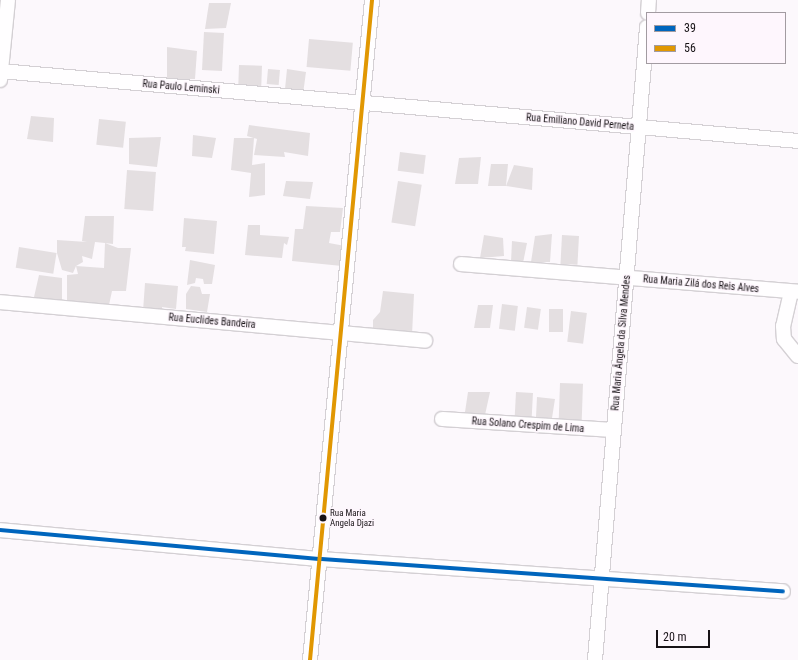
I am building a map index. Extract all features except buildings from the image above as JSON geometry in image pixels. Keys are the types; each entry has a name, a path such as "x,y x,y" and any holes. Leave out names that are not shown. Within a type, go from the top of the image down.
{"street":[{"path":"0,74 8,0"},
{"path":"310,660 372,0"},
{"path":"648,12 649,0"},
{"name":"Rua Maria Ângela da Silva Mendes","path":"595,660 646,40"},
{"name":"Rua Paulo Leminski","path":"0,74 363,103"},
{"name":"Rua Emiliano David Perneta","path":"363,103 798,141"},
{"name":"Rua Maria Zilá dos Reis Alves","path":"461,264 794,292"},
{"path":"794,292 783,326 784,339 798,356"},
{"name":"Rua Euclides Bandeira","path":"0,302 425,340"},
{"name":"Rua Solano Crespim de Lima","path":"442,419 614,430"},
{"path":"0,530 320,559 783,591"}],"transit line":[{"name":"56","path":"310,660 372,0"},
{"name":"39","path":"0,530 320,559 783,591"}],"place":[{"name":"Rua Maria Angela Djazi","path":"323,518"}]}
